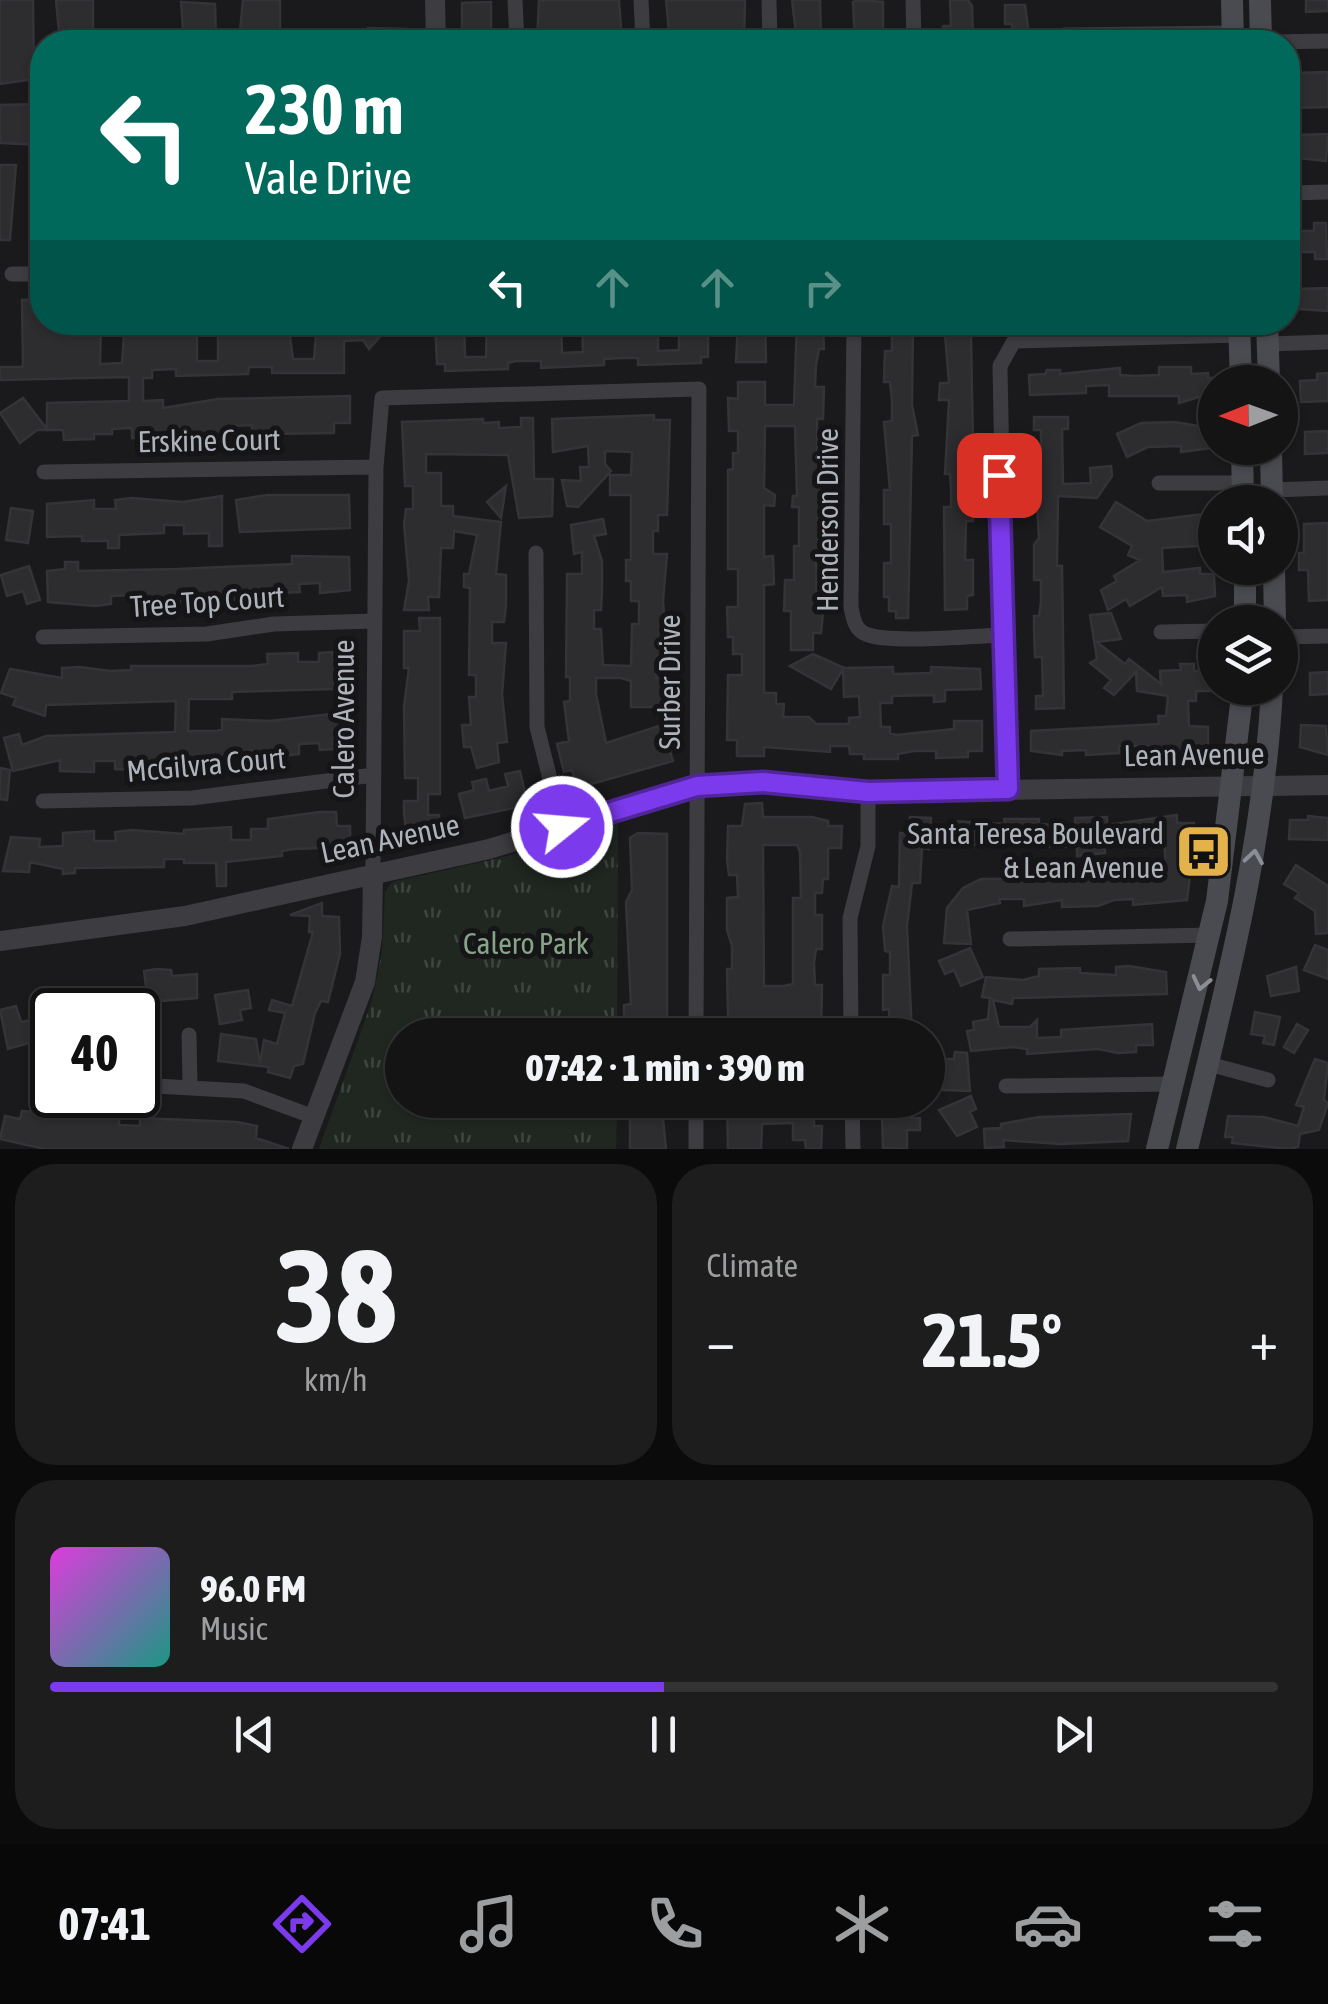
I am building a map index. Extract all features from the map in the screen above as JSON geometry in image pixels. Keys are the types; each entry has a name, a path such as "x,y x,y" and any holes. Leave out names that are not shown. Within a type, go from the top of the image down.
{"main road":[{"path":"1232,0 1232,30"},
{"path":"1260,0 1261,30"},
{"path":"1239,335 1240,365"},
{"path":"1268,335 1269,365"},
{"path":"1158,1149 1211,935 1234,784 1241,705"},
{"path":"1187,1149 1242,928 1264,784 1271,705"}],"street":[{"path":"435,0 436,30"},
{"path":"516,0 516,30"},
{"path":"642,0 642,30"},
{"path":"769,0 770,30"},
{"path":"913,0 914,30"},
{"path":"1300,41 1328,41"},
{"path":"1300,193 1328,192"},
{"path":"12,274 30,274"},
{"name":"Henderson Drive","path":"854,335 851,608 856,626 863,634 885,637 1004,635"},
{"path":"1008,789 1000,366 1014,341 1126,335"},
{"path":"1281,335 1328,342"},
{"name":"Calero Avenue","path":"302,1149 366,982 372,937 376,467 382,398 699,389"},
{"name":"Surber Drive","path":"696,1018 699,389"},
{"name":"Erskine Court","path":"44,472 376,467"},
{"path":"1159,483 1198,487"},
{"path":"1298,492 1328,488"},
{"path":"536,553 537,727 562,827"},
{"name":"Tree Top Court","path":"43,638 207,634 274,624 374,621"},
{"path":"1161,632 1198,631"},
{"path":"1298,637 1328,636"},
{"name":"McGilvra Court","path":"43,801 192,798 374,775"},
{"name":"Lean Avenue","path":"0,941 185,916 489,849 697,786 779,783 868,792 1328,785"},
{"path":"851,1018 850,918 868,846 868,792"},
{"path":"1010,940 1211,935"},
{"path":"189,1035 190,1086"},
{"path":"1209,1064 1268,1080"},
{"path":"1006,1086 1174,1084"},
{"path":"160,1085 244,1091 314,1117"},
{"path":"696,1118 696,1149"},
{"path":"852,1118 853,1149"}],"green space":[{"name":"Calero Park","path":"618,823 617,1018 385,1018 385,1118 617,1118 616,1149 319,1149 372,1001 382,952 385,892 392,882 504,857"}],"building":[{"path":"0,0 33,0 30,80 0,84"},
{"path":"56,0 93,0 93,30 59,30"},
{"path":"243,0 280,0 280,30 240,30"},
{"path":"539,0 619,0 621,30 538,30"},
{"path":"666,0 745,0 744,30 669,30"},
{"path":"792,0 820,0 821,30 796,30"},
{"path":"950,0 968,0 972,6 973,30 943,30 943,26 951,26"},
{"path":"1306,0 1328,0 1328,11 1306,12"},
{"path":"181,2 215,4 216,30 183,30"},
{"path":"491,2 491,30 462,30 462,3"},
{"path":"853,2 883,2 883,30 854,30"},
{"path":"1005,5 1025,5 1028,30 1012,30 1012,24 1005,24"},
{"path":"1328,72 1328,107 1300,108 1300,73"},
{"path":"30,104 30,144 0,143 0,105"},
{"path":"1328,134 1326,161 1300,158 1300,135"},
{"path":"0,165 16,165 10,240 0,240"},
{"path":"1314,223 1326,223 1327,259 1315,259 1315,252 1300,252 1300,231 1314,231"},
{"path":"1328,288 1328,311 1300,309 1300,289"},
{"path":"22,300 30,300 30,335 101,335 100,364 122,363 124,335 197,335 197,361 218,361 218,335 290,335 293,359 314,359 316,335 382,335 369,349 363,340 344,341 344,373 272,373 272,367 249,367 248,374 176,376 176,369 152,370 152,378 143,378 143,401 163,400 163,408 218,399 350,396 350,423 334,423 334,433 269,434 252,431 252,425 231,426 231,436 184,432 132,438 132,428 94,434 94,439 64,440 63,430 37,430 20,443 0,413 23,398 47,429 47,403 129,401 129,377 0,380 0,367 23,367"},
{"path":"436,335 464,335 465,357 486,357 487,335 561,335 562,353 583,352 582,335 658,335 658,351 679,350 679,335 708,335 708,357 701,357 701,363 638,365 638,358 621,358 604,359 604,365 541,368 541,361 516,361 508,363 508,369 445,371 445,364 437,364"},
{"path":"737,335 765,335 766,362 736,362"},
{"path":"797,335 823,335 815,387 824,387 823,419 817,419 817,455 822,455 819,528 823,529 823,560 816,560 816,595 822,596 821,633 813,633 813,650 791,650 791,611 784,611 785,580 794,580 794,546 799,546 799,507 792,507 793,496 797,496 795,426 765,426 764,488 775,495 774,506 764,505 764,557 773,556 774,584 764,585 764,693 776,693 776,704 784,704 783,717 809,717 816,724 849,724 849,718 860,717 859,696 844,697 843,669 831,689 790,666 813,654 844,668 893,667 893,674 931,673 931,667 980,669 981,689 945,690 945,701 934,702 934,695 892,696 892,703 880,703 881,727 890,727 890,733 896,735 954,729 954,721 982,721 982,751 968,751 968,757 936,758 936,751 914,751 898,754 898,759 864,759 864,754 850,754 849,746 830,746 830,752 764,747 764,756 737,756 737,740 727,740 728,675 742,675 742,654 733,654 733,637 728,637 727,607 738,607 738,569 728,569 728,470 733,469 733,453 738,453 738,431 729,431 728,398 738,399 738,382 765,382 765,405 794,405"},
{"path":"892,335 913,335 912,405 918,435 912,436 908,618 896,618 896,611 889,611 889,597 884,597 884,563 891,563 891,524 884,524 884,490 890,490 884,422 892,421 890,382 884,382 885,351 892,351"},
{"path":"945,335 971,336 973,447 966,447 966,469 973,485 973,521 966,521 965,560 973,560 973,595 967,596 967,609 945,610 944,507 951,507 950,474 945,474 949,400 939,400 940,383 949,383"},
{"path":"1159,367 1191,367 1191,374 1198,374 1198,397 1179,403 1179,396 1109,396 1109,385 1086,386 1086,393 1030,395 1029,375 1045,374 1047,370 1060,370 1060,374 1120,368 1120,375 1159,375"},
{"path":"1328,373 1328,401 1301,402 1300,381 1317,380 1317,374"},
{"path":"654,415 654,420 670,420 667,515 658,515 658,531 653,531 653,554 667,554 663,601 667,656 657,656 656,678 667,678 667,707 631,707 631,681 621,678 596,678 596,694 606,743 662,725 673,761 577,788 572,770 564,772 557,744 569,741 564,702 570,701 570,677 566,677 567,574 582,574 582,552 574,554 571,525 603,519 606,534 594,536 602,561 602,591 601,610 594,610 594,629 601,629 603,665 631,666 632,624 639,624 639,601 631,601 631,581 626,581 626,560 631,560 631,495 610,495 610,475 631,475 632,452 605,451 605,464 611,471 578,507 567,506 562,480 581,481 580,467 589,467 588,446 553,452 552,419"},
{"path":"1034,417 1068,417 1068,429 1062,429 1063,484 1091,483 1090,468 1111,466 1112,476 1097,498 1058,496 1064,708 1036,709 1036,696 1043,696 1042,657 1035,657 1034,629 1034,616 1039,616 1041,602 1041,580 1034,580 1034,545 1039,538 1034,451 1041,450 1041,430 1034,430"},
{"path":"521,418 533,418 534,479 553,479 552,516 519,518 508,455 426,454 426,473 441,473 441,506 453,506 453,516 501,522 496,574 506,575 506,606 504,622 492,622 492,643 506,643 502,695 507,742 497,743 499,762 477,768 471,747 464,747 462,725 471,725 469,697 476,697 476,675 469,675 470,588 464,587 464,574 469,574 477,535 454,531 453,548 441,548 439,597 428,597 429,610 404,610 409,581 404,524 406,509 413,509 413,486 405,486 402,422 483,419 483,423 499,422 499,428 521,427"},
{"path":"1141,423 1198,426 1198,450 1181,452 1181,446 1148,447 1127,457 1117,434"},
{"path":"1328,431 1328,453 1305,454 1305,432"},
{"path":"506,486 501,518 487,502"},
{"path":"267,495 349,495 350,528 240,532 236,500"},
{"path":"222,496 222,546 209,546 209,533 184,534 184,525 164,525 164,533 119,535 119,548 108,548 108,541 82,541 82,536 47,537 47,504 94,500 94,509 116,509 115,500 131,498 183,502"},
{"path":"1116,502 1147,521 1198,515 1198,546 1162,548 1163,572 1198,568 1198,585 1214,585 1215,596 1187,602 1187,595 1163,596 1162,587 1130,606 1126,599 1108,610 1101,590 1117,581 1114,576 1140,560 1128,555 1132,546 1100,527"},
{"path":"11,508 33,511 28,543 6,540"},
{"path":"1328,523 1328,600 1309,601 1308,570 1299,570 1299,553 1304,553 1304,524"},
{"path":"292,556 349,557 350,590 320,593 320,583 299,584 300,592 247,594 247,598 214,603 180,599 180,604 132,606 132,595 111,596 111,604 95,606 48,602 47,571 65,569 65,562 78,562 78,571 178,569 292,564"},
{"path":"29,566 40,600 27,604 23,591 7,596 1,575"},
{"path":"1111,613 1121,639 1097,642 1125,664 1129,659 1161,684 1160,671 1181,670 1180,664 1194,664 1198,691 1196,701 1188,701 1189,726 1208,727 1208,748 1158,753 1158,746 1119,746 1119,753 1086,755 1086,750 1062,751 1062,755 1031,751 1031,731 1159,724 1158,716 1166,716 1168,696 1137,691 1136,672 1114,695 1104,688 1111,680 1090,663 1097,659 1090,615"},
{"path":"419,618 440,618 440,794 428,794 428,815 439,815 439,830 406,830 404,814 404,801 418,801 418,778 405,778 404,706 409,668 404,668 404,631 420,631"},
{"path":"332,652 333,657 349,657 350,681 334,682 334,689 232,692 232,699 189,699 188,731 217,731 222,729 222,719 270,721 349,712 349,739 333,740 333,749 320,750 319,743 299,744 299,754 268,758 252,757 252,751 230,751 231,764 213,767 162,765 162,769 131,770 115,769 115,761 94,761 94,772 60,771 60,760 13,771 4,738 19,734 22,745 46,736 175,732 176,701 46,705 45,716 13,705 16,698 1,693 10,669 62,678 62,668 110,671 131,670 131,666 251,666 268,664 267,654 298,653 298,662 319,662 319,653"},
{"path":"1328,672 1328,694 1310,695 1310,673"},
{"path":"1301,725 1326,726 1328,755 1300,747"},
{"path":"0,768 10,770 7,800 0,799"},
{"path":"520,771 528,805 465,818 459,794 474,790 472,782 486,779 489,791 508,786 505,774"},
{"path":"762,803 763,817 812,817 828,821 828,826 842,826 841,848 828,848 828,879 823,879 822,893 815,893 815,915 822,915 822,949 816,949 814,963 815,985 822,985 821,1018 728,1017 727,969 732,969 732,946 727,930 727,898 738,897 737,875 729,875 728,826 742,826 745,804","holes":["763,845 797,845 801,898 793,898 793,984 764,986"]},
{"path":"336,812 337,826 350,826 350,847 293,849 282,851 282,856 226,862 226,886 217,886 216,863 184,863 184,859 164,859 164,867 75,868 75,873 63,874 63,869 30,862 29,872 3,871 11,837 40,839 39,847 63,846 63,833 94,831 94,841 116,841 115,832 184,834 184,830 231,827 231,840 251,840 251,829 268,829 268,819"},
{"path":"1177,815 1177,823 1194,823 1194,844 1183,845 1184,868 1191,868 1187,900 1133,905 1133,899 1114,900 1098,906 1062,907 1062,900 1024,906 1024,899 999,899 1000,903 967,910 971,944 944,943 947,908 963,888 981,879 1083,878 1082,873 1155,877 1155,869 1166,869 1164,839 1124,840 1125,845 1105,846 1105,853 1077,856 1077,847 952,844 952,821 1005,824 1004,819 1039,819 1039,824 1075,826 1075,818 1107,817 1107,825"},
{"path":"1308,816 1328,818 1328,840 1289,839 1290,820 1308,820"},
{"path":"910,817 931,818 929,849 922,848 920,883 912,883 907,926 911,1018 889,1018 889,1009 883,1010 883,975 890,975 890,952 885,951 883,926 892,886 899,887 900,833 908,834"},
{"path":"638,833 667,834 667,1017 624,1018 624,1005 631,1004 626,902 632,890 630,838"},
{"path":"1296,865 1328,886 1328,933 1316,934 1315,911 1295,898 1299,893 1284,884"},
{"path":"322,903 322,916 339,917 340,954 328,1002 321,1001 315,1013 303,1064 294,1066 290,1078 268,1072 269,1067 218,1061 221,1034 256,1039 260,1063 264,1040 277,1044 285,1013 269,1010 272,1000 292,1006 313,932 309,932 310,916 290,915"},
{"path":"1315,945 1328,950 1328,979 1304,970"},
{"path":"970,948 983,977 961,986 954,970 945,974 939,961"},
{"path":"1116,967 1166,972 1167,994 1013,998 1012,1004 993,1000 999,1027 1030,1027 1037,1020 1037,1038 1061,1037 1061,1030 1152,1024 1153,1045 1136,1045 1136,1052 1118,1053 1098,1049 1027,1054 1027,1049 1013,1047 971,1051 967,1031 974,1030 973,1022 988,1019 990,998 982,997 986,977 1023,980 1039,976 1039,969 1080,968 1080,973 1116,975"},
{"path":"1296,967 1299,991 1271,996 1267,976"},
{"path":"171,970 172,976 197,974 197,998 160,1001 160,988 146,988 144,971"},
{"path":"248,990 251,1008 240,1010 242,1020 220,1024 215,995"},
{"path":"16,1006 21,1022 30,1020 30,1043 8,1049 0,1010"},
{"path":"1255,1012 1280,1017 1274,1045 1263,1043 1265,1036 1251,1034"},
{"path":"1297,1024 1308,1030 1294,1053 1284,1047"},
{"path":"955,1052 967,1053 970,1091 945,1090 945,1059 954,1059"},
{"path":"1315,1059 1328,1063 1324,1100 1328,1103 1319,1130 1300,1134 1298,1147 1289,1149 1232,1143 1233,1137 1225,1137 1228,1116 1264,1117 1298,1126 1304,1107 1296,1105"},
{"path":"971,1096 976,1109 970,1112 977,1127 957,1136 945,1118 945,1107"},
{"path":"22,1111 30,1111 30,1118 119,1118 119,1125 140,1126 140,1118 237,1122 257,1126 256,1138 289,1149 45,1149 0,1139 5,1116 20,1119"},
{"path":"1131,1114 1128,1141 1061,1144 1003,1140 1004,1147 985,1148 984,1129 1001,1128 1001,1124 1039,1117"},
{"path":"630,1118 663,1118 666,1149 630,1149"},
{"path":"727,1118 814,1118 814,1126 822,1126 821,1149 806,1149 805,1140 793,1140 793,1123 762,1124 761,1149 728,1149"},
{"path":"882,1118 920,1118 920,1130 907,1130 907,1149 883,1148"}],"place":[{"name":"Santa Teresa Boulevard & Lean Avenue","path":"1203,851"}],"route":[{"path":"562,827 697,786 763,782 868,792 1008,789 999,475"}]}
